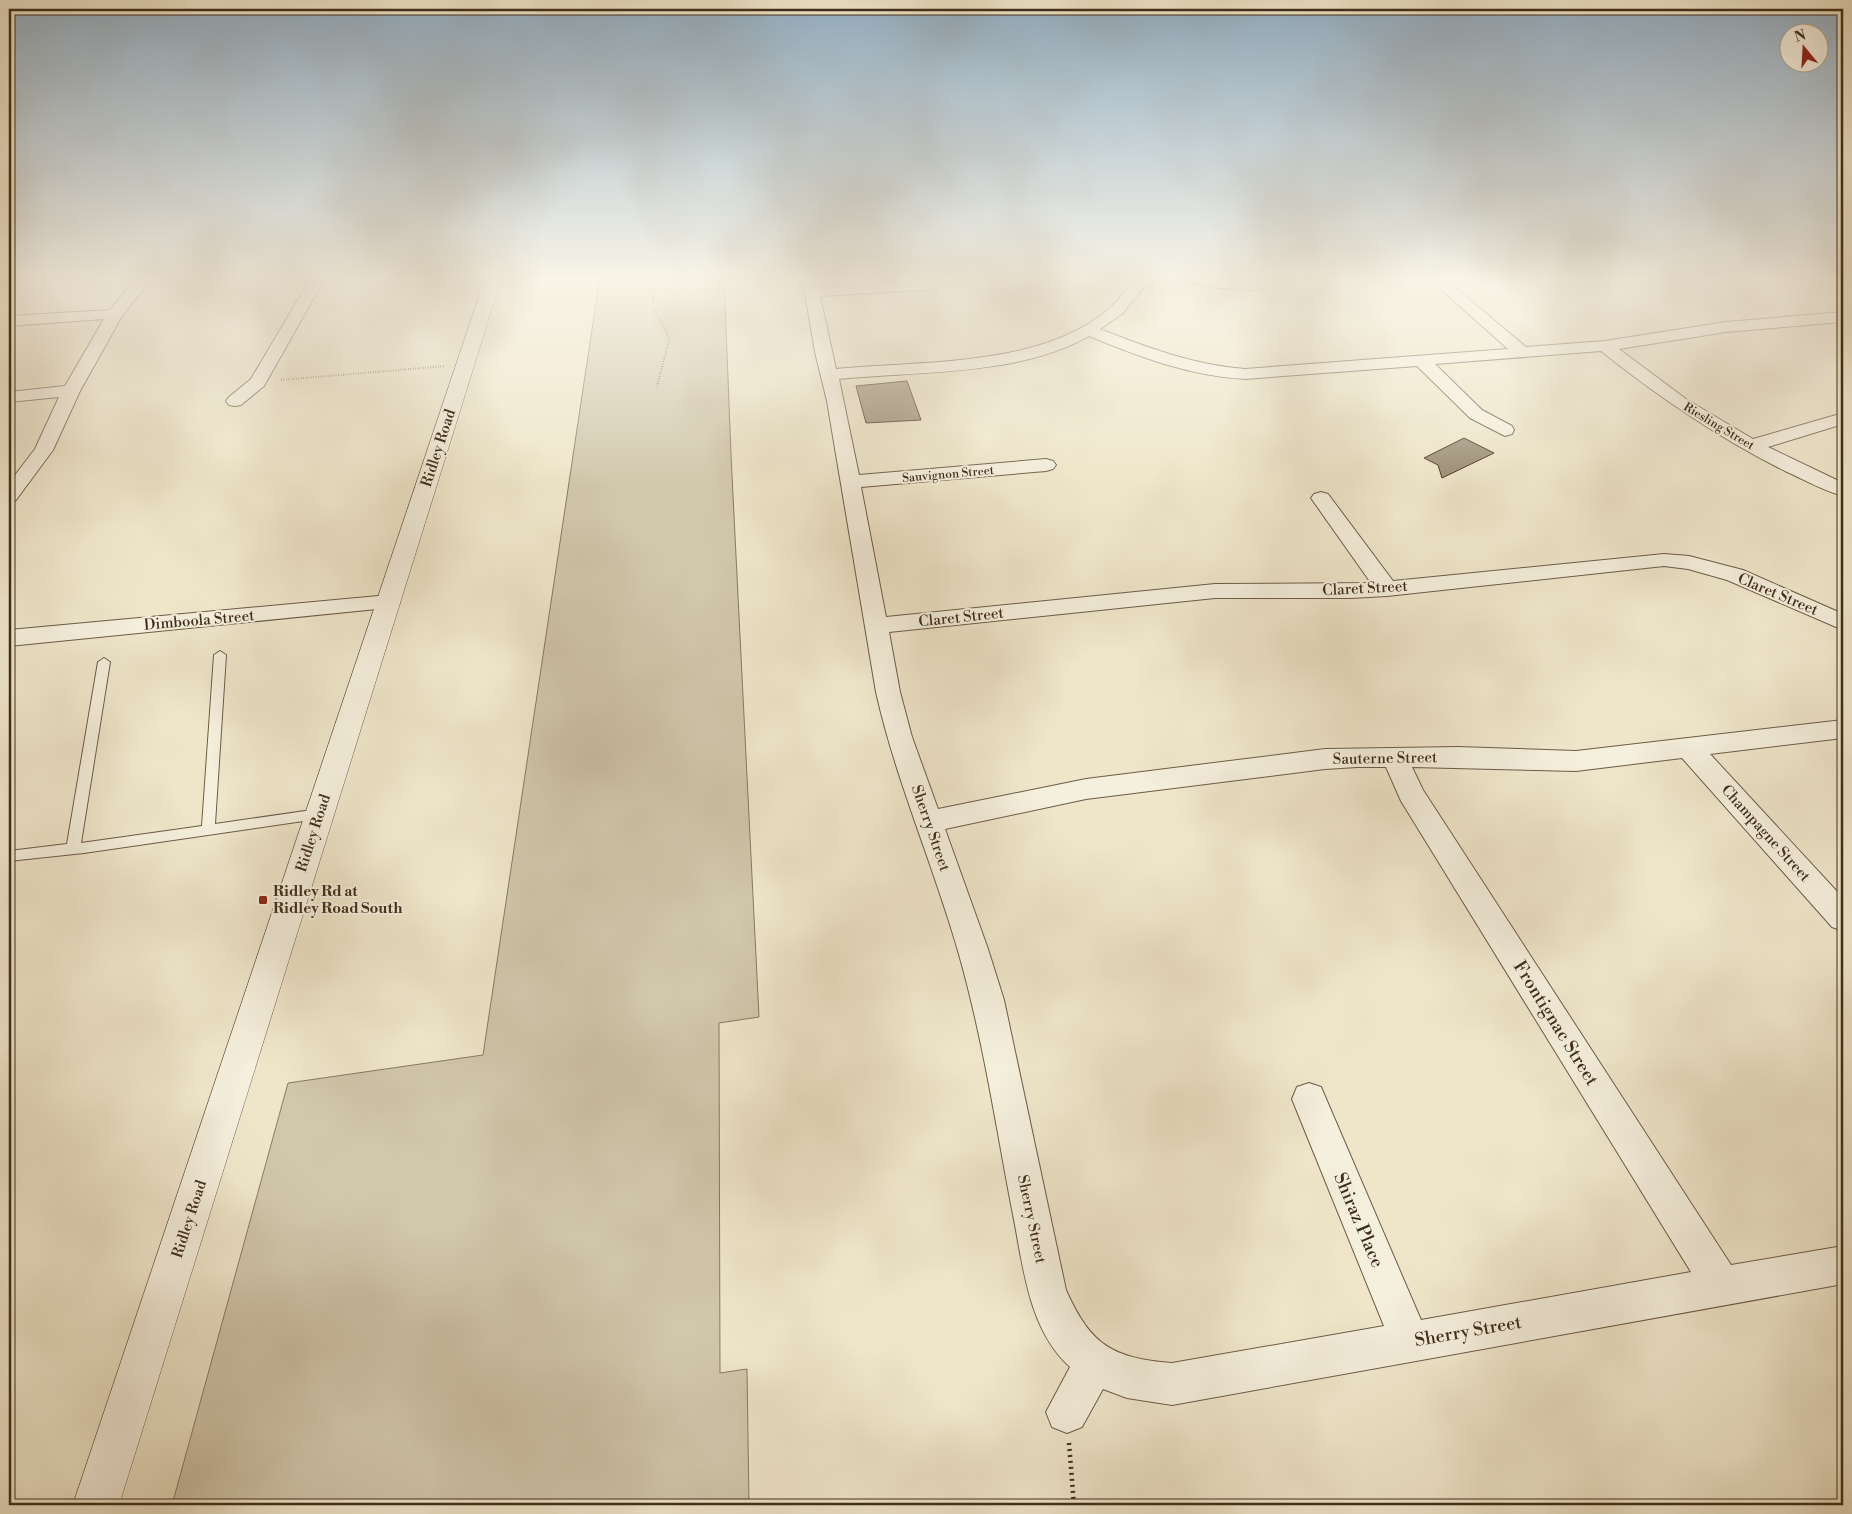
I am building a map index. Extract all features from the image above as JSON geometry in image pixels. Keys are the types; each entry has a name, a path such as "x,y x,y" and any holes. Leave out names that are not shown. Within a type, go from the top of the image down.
{"street":[{"path":"9,496 44,450 71,391 96,347"},
{"path":"235,401 258,382 278,347"},
{"name":"Ridley Road","path":"96,1505 471,347"},
{"name":"Sherry Street","path":"823,347 851,482 876,626 899,737 973,949 988,1000 1048,1293 1057,1316 1074,1344 1095,1363 1120,1376 1143,1383 1172,1384 1843,1264"},
{"path":"829,375 986,361 1046,347"},
{"path":"1132,347 1214,376 1597,347"},
{"path":"1516,347 1523,353"},
{"name":"Riesling Street","path":"1606,347 1690,410 1752,446 1843,490"},
{"path":"1422,361 1476,414 1505,430"},
{"path":"9,396 71,391"},
{"path":"1752,446 1843,418"},
{"name":"Sauvignon Street","path":"851,482 1046,465"},
{"path":"1321,498 1387,589"},
{"name":"Claret Street","path":"876,626 1215,591 1351,591 1387,589 1664,560 1689,563 1735,576 1843,622"},
{"name":"Dimboola Street","path":"9,638 389,602"},
{"name":"Sauterne Street","path":"930,822 1077,791 1141,781 1324,759 1458,757 1576,761 1843,729"},
{"name":"Champagne Street","path":"1690,748 1843,918"},
{"name":"Frontignac Street","path":"1395,757 1412,794 1722,1286"},
{"name":"Shiraz Place","path":"1309,1100 1410,1341"},
{"path":"1067,1412 1095,1363"}],"lane":[{"path":"208,830 220,655"},
{"path":"73,849 104,662"},
{"path":"9,856 73,849 319,814"}],"path":[{"path":"657,386 667,347"},
{"path":"258,382 446,366"},
{"path":"1067,1412 1074,1505"}],"shaded area":[{"path":"589,347 727,347 759,1017 719,1023 720,1373 747,1369 749,1505 172,1505 288,1083 483,1055"}],"building":[{"path":"907,381 921,420 866,423 856,386"},
{"path":"1464,438 1494,453 1442,478 1438,465 1424,458"}],"place":[{"name":"Ridley Rd at Ridley Road South","path":"263,900"}]}
